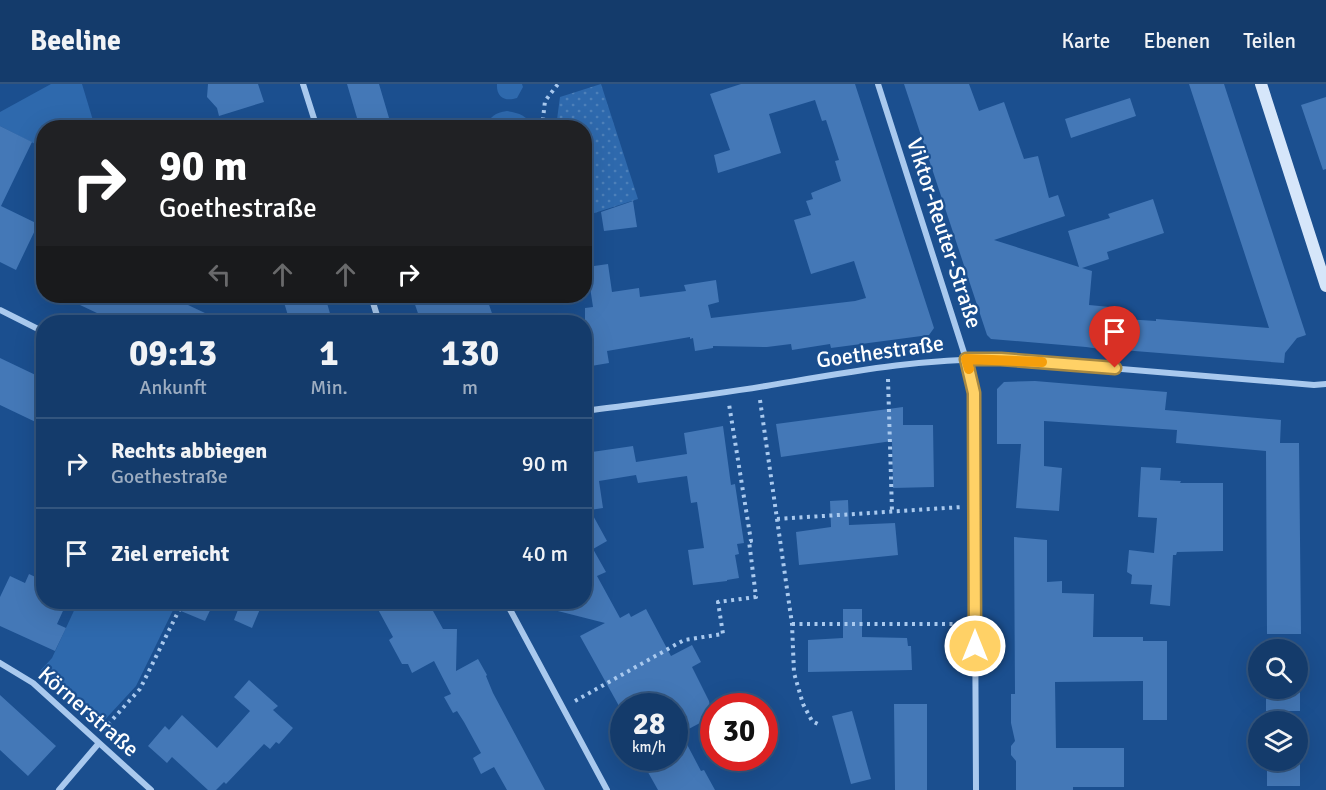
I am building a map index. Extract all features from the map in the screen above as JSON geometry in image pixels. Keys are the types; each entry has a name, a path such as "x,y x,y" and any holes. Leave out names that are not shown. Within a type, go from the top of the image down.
{"street":[{"path":"303,84 314,120"},
{"name":"Viktor-Reuter-Straße","path":"878,84 966,359 974,393 976,790"},
{"path":"1264,85 1326,286"},
{"path":"0,310 36,328"},
{"name":"Goethestraße","path":"592,410 728,392 888,366 966,359 1001,359 1314,385 1326,384"},
{"path":"510,609 607,790"},
{"name":"Körnerstraße","path":"0,663 33,683 151,790"},
{"path":"59,790 99,743"}],"path":[{"path":"543,120 545,101 558,84"},
{"path":"888,366 892,511"},
{"path":"758,387 792,624 794,673 802,704 812,721 818,724"},
{"path":"563,708 684,640 723,634 718,602 756,597 749,541 751,541 728,392"},
{"path":"777,519 974,507"},
{"path":"99,743 104,729 140,689 180,609"},
{"path":"792,624 975,624"}],"shaded area":[{"path":"51,84 82,84 93,120 36,120 36,144 0,126 0,112"},
{"path":"497,84 522,84 523,87 517,98 505,99 498,92"},
{"path":"601,84 638,199 592,214 592,120 557,120 560,97"},
{"path":"507,111 522,115 528,120 489,120"},
{"path":"75,609 174,609 136,686 100,725 40,671 52,658"}],"building":[{"path":"208,84 258,84 264,102 219,116 217,108 207,97"},
{"path":"347,84 379,84 390,120 358,120"},
{"path":"741,84 855,84 934,328 929,335 831,348 830,344 792,350 791,344 767,347 713,346 713,348 695,351 693,338 690,339 690,337 607,351 609,363 592,366 592,315 585,315 585,308 593,307 592,266 608,264 612,292 639,288 640,297 686,291 684,285 716,280 719,302 708,305 711,318 866,298 854,261 811,274 794,220 811,215 806,201 813,199 811,193 841,181 835,161 839,160 826,120 822,121 815,100 769,114 781,153 718,173 714,155 730,150 710,94"},
{"path":"904,84 969,84 979,111 1004,102 1024,159 1038,156 1049,198 1058,195 1065,216 994,240 1079,267 1068,231 1110,218 1108,214 1153,199 1164,233 1107,252 1109,259 1082,268 1092,271 1089,305 1110,307 1109,318 1156,321 1156,319 1269,328 1189,84 1224,84 1306,335 1297,338 1285,353 1284,363 1122,350 1122,352 991,339 987,335"},
{"path":"1326,97 1326,169 1323,170 1301,105"},
{"path":"1130,98 1136,116 1071,138 1065,119"},
{"path":"0,126 32,142 1,206 36,223 36,228 16,270 0,262"},
{"path":"633,201 637,227 604,231 601,212"},
{"path":"76,303 184,303 209,315 101,315"},
{"path":"284,303 327,303 330,315 288,315"},
{"path":"414,303 488,303 493,315 419,315"},
{"path":"0,358 36,375 36,422 0,405"},
{"path":"1035,381 1167,392 1165,410 1281,420 1280,443 1299,443 1301,634 1267,634 1266,451 1176,443 1177,430 1044,421 1044,466 1062,468 1059,511 1016,508 1021,444 997,444 997,389 1004,382"},
{"path":"903,407 903,425 933,425 934,487 893,488 892,441 781,457 776,424"},
{"path":"723,426 731,485 735,484 744,543 737,544 739,554 735,555 739,578 693,585 688,550 704,548 697,502 691,503 687,476 638,483 636,475 599,481 603,508 592,510 592,452 633,446 636,462 687,454 684,433"},
{"path":"1141,467 1161,468 1160,480 1181,481 1180,483 1223,483 1223,551 1177,552 1173,555 1170,606 1150,604 1152,585 1131,584 1132,575 1127,572 1129,550 1154,553 1157,518 1138,517"},
{"path":"848,500 849,525 895,523 898,555 799,565 796,532 831,527 830,501"},
{"path":"592,514 607,541 593,549 606,572 597,576 620,618 629,613 631,617 646,609 671,656 692,645 701,662 692,667 705,693 700,693 700,723 688,729 688,693 612,693 580,636 605,623 550,609 592,609"},
{"path":"1014,537 1047,540 1047,582 1062,581 1062,593 1094,594 1093,637 1143,637 1143,641 1167,641 1167,720 1143,720 1143,681 1055,682 1056,748 1124,748 1124,787 1016,790 1016,761 1011,755 1011,746 1015,741 1011,723 1011,694 1015,694"},
{"path":"29,574 36,577 36,609 64,609 57,624 66,628 55,651 0,626 0,597 10,576 25,583"},
{"path":"176,609 211,609 205,621"},
{"path":"238,609 260,609 252,628 234,620"},
{"path":"378,609 432,609 443,629 457,629 456,671 478,659 493,693 545,790 507,790 494,767 481,774 473,758 481,753 457,711 453,713 444,697 451,694 434,661 412,673 408,664 402,664 389,640 393,637"},
{"path":"843,609 862,609 862,637 907,638 908,646 911,646 912,670 808,672 808,640 843,638"},
{"path":"249,680 278,706 273,710 293,728 279,744 276,742 270,749 264,744 226,784 224,782 216,790 208,790 172,757 167,763 148,746 165,726 169,730 182,715 217,748 250,711 234,697"},
{"path":"0,695 56,746 28,776 0,750"},
{"path":"1266,699 1300,699 1300,711 1266,711"},
{"path":"894,704 927,704 927,790 895,790"},
{"path":"852,711 871,779 851,784 832,716"},
{"path":"688,746 700,771 705,771 715,790 658,790 647,771 688,771"},
{"path":"1267,771 1300,771 1300,786 1267,786"}],"slow traffic":[{"path":"969,369 966,359 1042,362"}],"route":[{"path":"975,646 974,393 966,359 1001,359 1115,368"}]}
